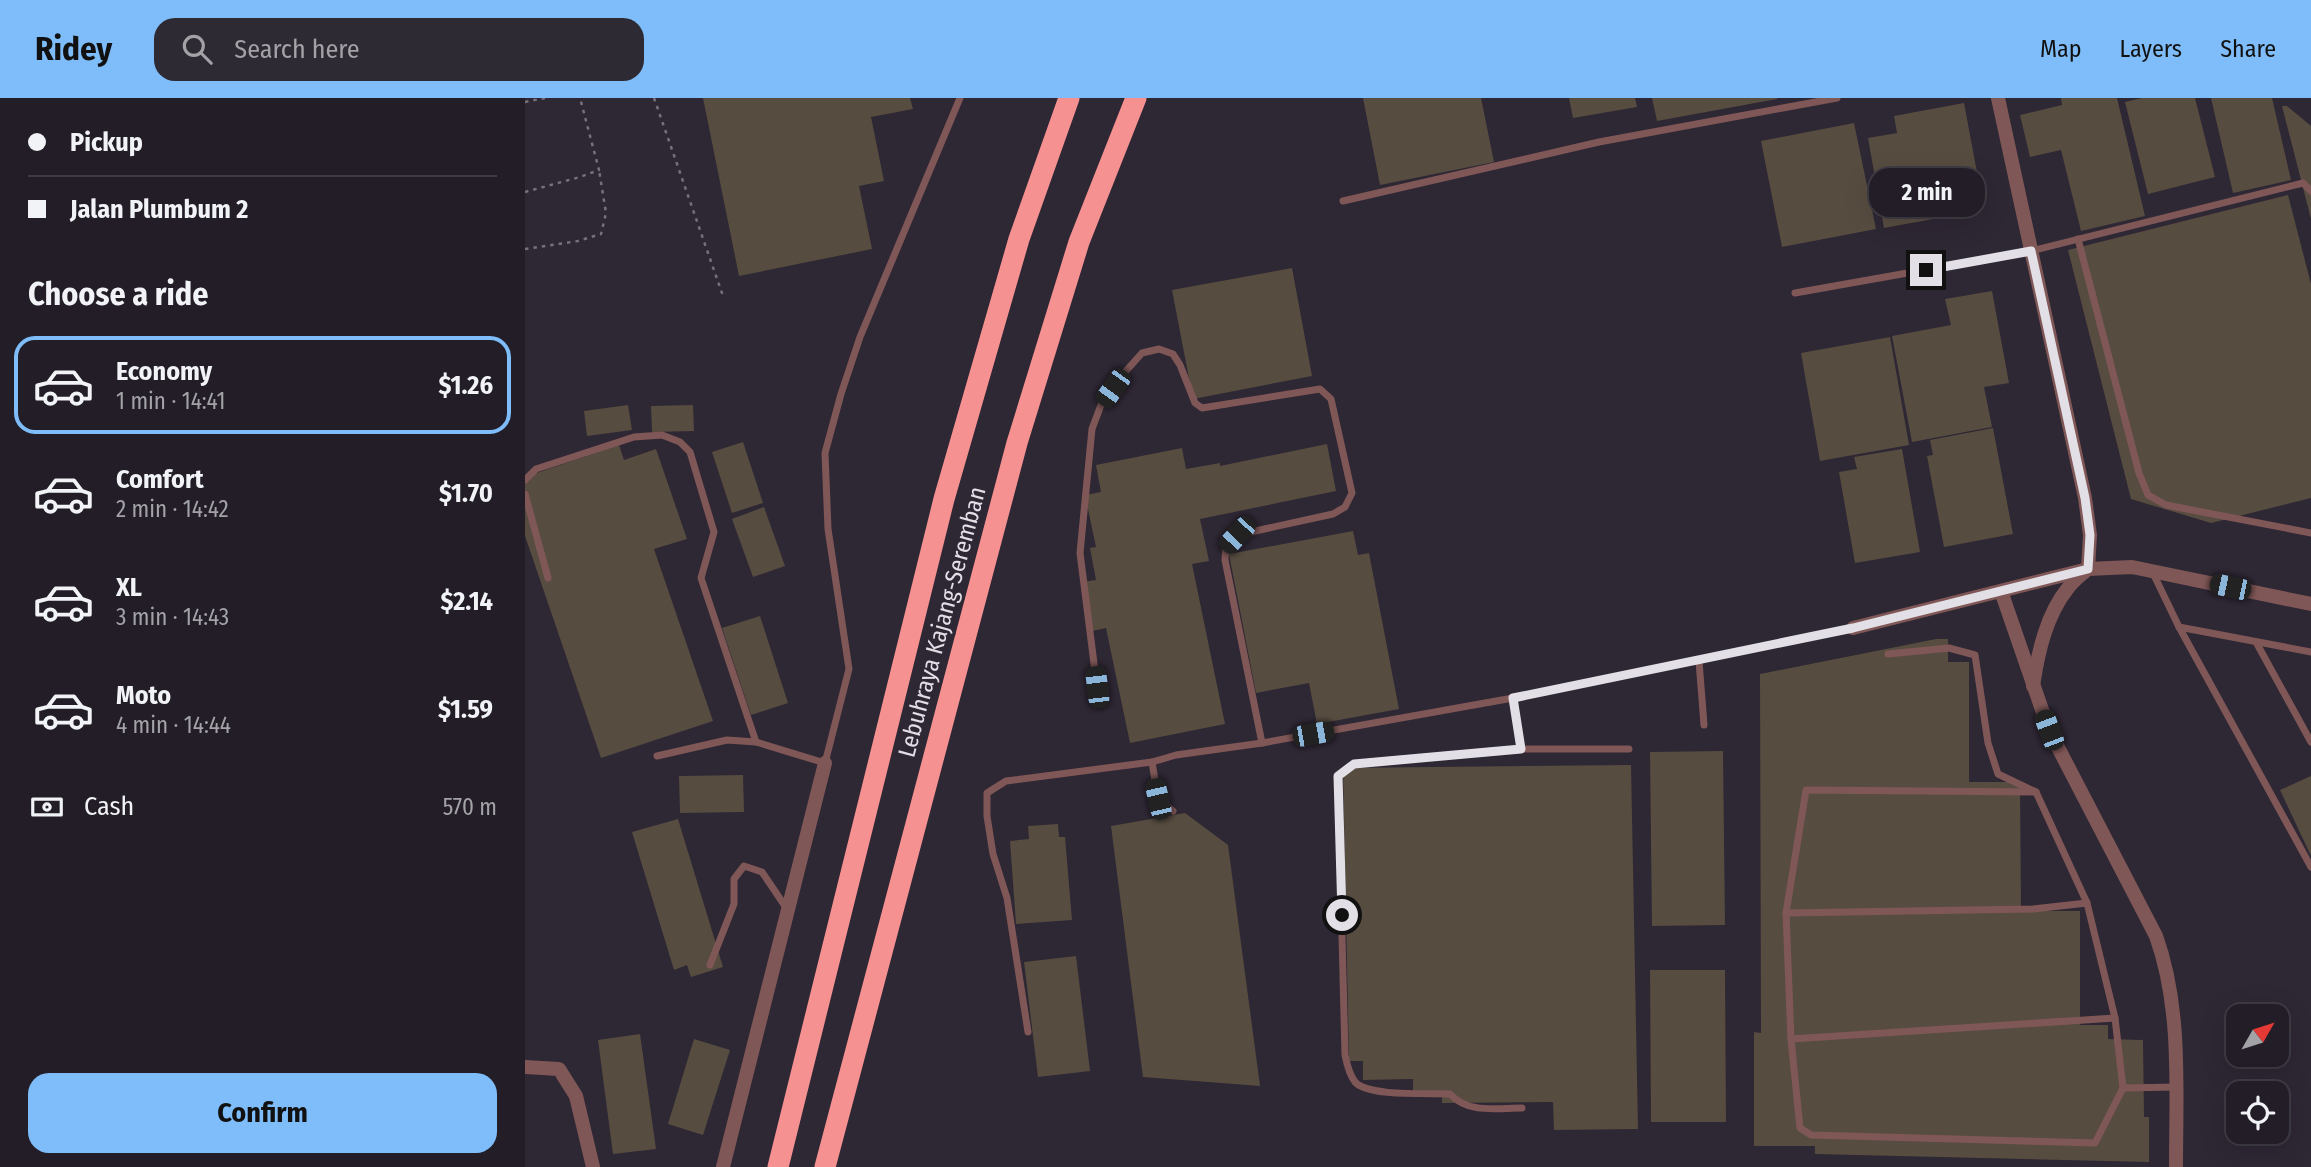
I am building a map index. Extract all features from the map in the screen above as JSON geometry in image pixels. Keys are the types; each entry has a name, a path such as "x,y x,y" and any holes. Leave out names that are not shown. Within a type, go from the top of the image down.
{"highway":[{"name":"Lebuhraya Kajang-Seremban","path":"778,1167 944,499 1019,239 1069,98"},
{"name":"Lebuhraya Kajang-Seremban","path":"825,1167 1017,443 1079,242 1136,98"}],"street":[{"path":"1998,98 2085,498 2090,535 2088,569 2067,589 2051,618 2038,652 2033,686"},
{"path":"1853,628 2088,569 2132,567 2152,570 2311,604"},
{"path":"2001,591 2049,730 2156,936 2166,962 2175,1037 2176,1167"},
{"path":"723,1167 825,763"},
{"path":"525,1067 559,1069 576,1096 593,1167"}],"lane":[{"path":"657,756 727,740 756,742 825,763 849,669 828,529 825,453 860,337 960,98"},
{"path":"1343,201 1599,142 1837,98"},
{"path":"1795,293 2031,251 2303,183 2311,191"},
{"path":"2078,239 2139,473 2148,495 2166,505 2311,533"},
{"path":"1097,687 1080,553 1092,429 1101,405 1142,353 1159,349 1173,354 1195,404 1202,408 1320,389 1331,399 1352,493 1345,507 1333,514 1237,535 1226,545 1225,560 1262,743"},
{"path":"525,480 536,469 634,437 662,435 680,442 690,453 713,532 701,578 756,742"},
{"path":"525,494 548,578"},
{"path":"2152,570 2179,627 2311,867"},
{"path":"2179,627 2311,652"},
{"path":"1028,1032 1007,898 993,854 987,816 987,793 1006,781 1152,762 1176,755 1262,743 1513,698 1853,628"},
{"path":"2256,642 2311,742"},
{"path":"1888,654 1949,648 1975,655 1989,743 1998,774 2036,793 2087,903 2115,1018 2123,1088 2095,1143 1811,1135 1800,1128 1791,1039 1786,913 1806,790 2036,793"},
{"path":"1699,661 1704,725"},
{"path":"1513,698 1521,749"},
{"path":"1522,1108 1471,1108 1459,1104 1450,1094 1371,1090 1356,1083 1348,1070 1338,776 1354,764 1521,749 1629,749"},
{"path":"1152,762 1158,799 1173,811"},
{"path":"710,965 734,904 734,879 744,866 762,872 787,910"},
{"path":"1786,913 2033,909 2087,903"},
{"path":"1791,1039 2115,1018"},
{"path":"2123,1088 2176,1087"}],"path":[{"path":"525,102 545,98"},
{"path":"525,249 579,241 601,234 606,213 599,170 580,98"},
{"path":"654,98 723,296"},
{"path":"525,192 599,170"}],"building":[{"path":"703,98 910,98 913,109 871,117 884,181 859,186 872,249 739,276"},
{"path":"1363,98 1481,98 1494,162 1380,185"},
{"path":"1569,98 1635,98 1637,107 1573,118"},
{"path":"1652,98 1777,98 1777,99 1657,121"},
{"path":"2061,98 2117,98 2145,216 2081,231 2061,150 2030,157 2020,115 2062,105"},
{"path":"2142,98 2195,98 2215,177 2148,194 2125,102"},
{"path":"2211,98 2272,98 2291,180 2233,193"},
{"path":"1964,103 1979,183 1946,189 1950,216 1884,228 1868,138 1897,133 1894,116"},
{"path":"2282,106 2287,106 2311,126 2311,219"},
{"path":"1854,123 1876,229 1782,247 1761,141"},
{"path":"2288,195 2311,284 2311,498 2211,523 2131,499 2068,250"},
{"path":"1292,268 1312,376 1193,399 1172,290"},
{"path":"1992,291 2009,383 1984,387 1992,427 1912,442 1892,336 1951,325 1945,299"},
{"path":"1890,337 1909,445 1820,461 1801,353"},
{"path":"628,405 632,430 587,436 584,411"},
{"path":"693,405 694,431 652,432 651,406"},
{"path":"1993,428 2013,534 1944,547 1927,456 1933,455 1930,440"},
{"path":"743,442 763,503 732,513 712,452"},
{"path":"1327,444 1336,491 1200,519 1209,561 1192,564 1225,724 1130,743 1106,628 1092,631 1082,582 1096,580 1090,548 1096,547 1085,495 1101,492 1096,465 1182,448 1186,469 1220,463 1220,466"},
{"path":"619,445 624,460 656,449 687,539 654,549 713,721 601,758 525,536 525,477"},
{"path":"1902,449 1920,552 1855,563 1839,472 1857,469 1854,457"},
{"path":"764,507 785,566 753,577 732,519"},
{"path":"1353,531 1358,555 1369,553 1399,709 1317,724 1309,683 1256,693 1229,554"},
{"path":"760,616 788,703 751,715 722,628"},
{"path":"1936,639 1948,639 1948,662 1969,662 1969,782 2020,782 2021,911 2080,911 2080,1025 2108,1025 2108,1039 2143,1040 2144,1117 2149,1117 2149,1162 1815,1154 1815,1146 1754,1146 1754,1032 1761,1033 1760,674"},
{"path":"1723,751 1725,925 1652,926 1650,752"},
{"path":"1631,765 1638,1129 1554,1130 1553,1102 1442,1103 1442,1092 1413,1092 1413,1079 1363,1080 1363,1061 1349,1061 1343,768"},
{"path":"743,775 744,812 680,813 679,776"},
{"path":"2311,776 2311,856 2280,790"},
{"path":"1185,813 1228,845 1260,1086 1143,1077 1111,826"},
{"path":"678,819 723,967 691,977 687,965 674,970 632,832"},
{"path":"1058,824 1059,837 1065,837 1072,920 1016,924 1010,841 1029,839 1028,826"},
{"path":"1076,956 1090,1071 1038,1077 1024,962"},
{"path":"1650,970 1725,970 1726,1122 1651,1122"},
{"path":"640,1034 656,1149 613,1154 598,1040"},
{"path":"694,1039 730,1050 703,1135 668,1124"}],"route":[{"path":"1342,915 1338,776 1354,764 1521,749 1513,698 1853,628 2088,569 2090,535 2085,498 2031,251 1926,270"}]}
